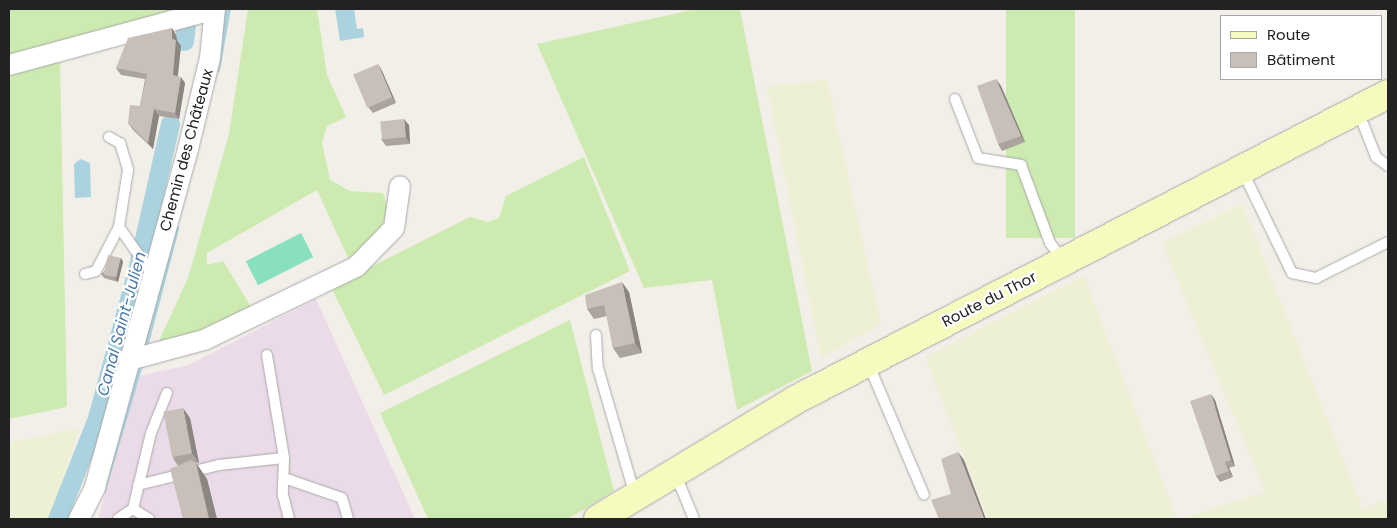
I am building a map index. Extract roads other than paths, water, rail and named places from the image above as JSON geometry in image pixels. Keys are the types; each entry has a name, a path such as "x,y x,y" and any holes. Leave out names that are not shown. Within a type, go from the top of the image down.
{"street":[{"path":"9,65 215,9"},
{"name":"Chemin des Châteaux","path":"83,518 95,487 210,58 215,9"},
{"name":"Route du Thor","path":"598,519 674,472 868,362 1388,94"},
{"path":"129,360 204,340 356,267 394,228 400,186"}],"lane":[{"path":"955,100 978,158 1021,165 1050,243 1063,261"},
{"path":"1358,110 1376,157 1388,166"},
{"path":"85,274 96,271 119,227 128,170 120,143 109,137"},
{"path":"1241,170 1292,273 1316,278 1388,242"},
{"path":"119,227 152,275"},
{"path":"596,335 598,368 635,496"},
{"path":"267,355 284,458 284,478 289,519"},
{"path":"868,362 924,495"},
{"path":"118,519 133,509 150,433 167,393"},
{"path":"138,485 219,465 284,458"},
{"path":"674,472 694,519"},
{"path":"284,478 342,498 348,519"},
{"path":"133,509 150,519"}],"water":[{"path":"335,9 354,9 357,29 363,28 364,37 340,41"},
{"path":"81,159 90,163 91,197 75,198 74,164"}],"waterway":[{"path":"217,70 228,9"},
{"name":"Canal Saint-Julien","path":"184,41 186,24"},
{"name":"Canal Saint-Julien","path":"57,519 97,418 137,270 170,124"},
{"path":"144,351 176,229"},
{"path":"103,490 141,362"}]}
